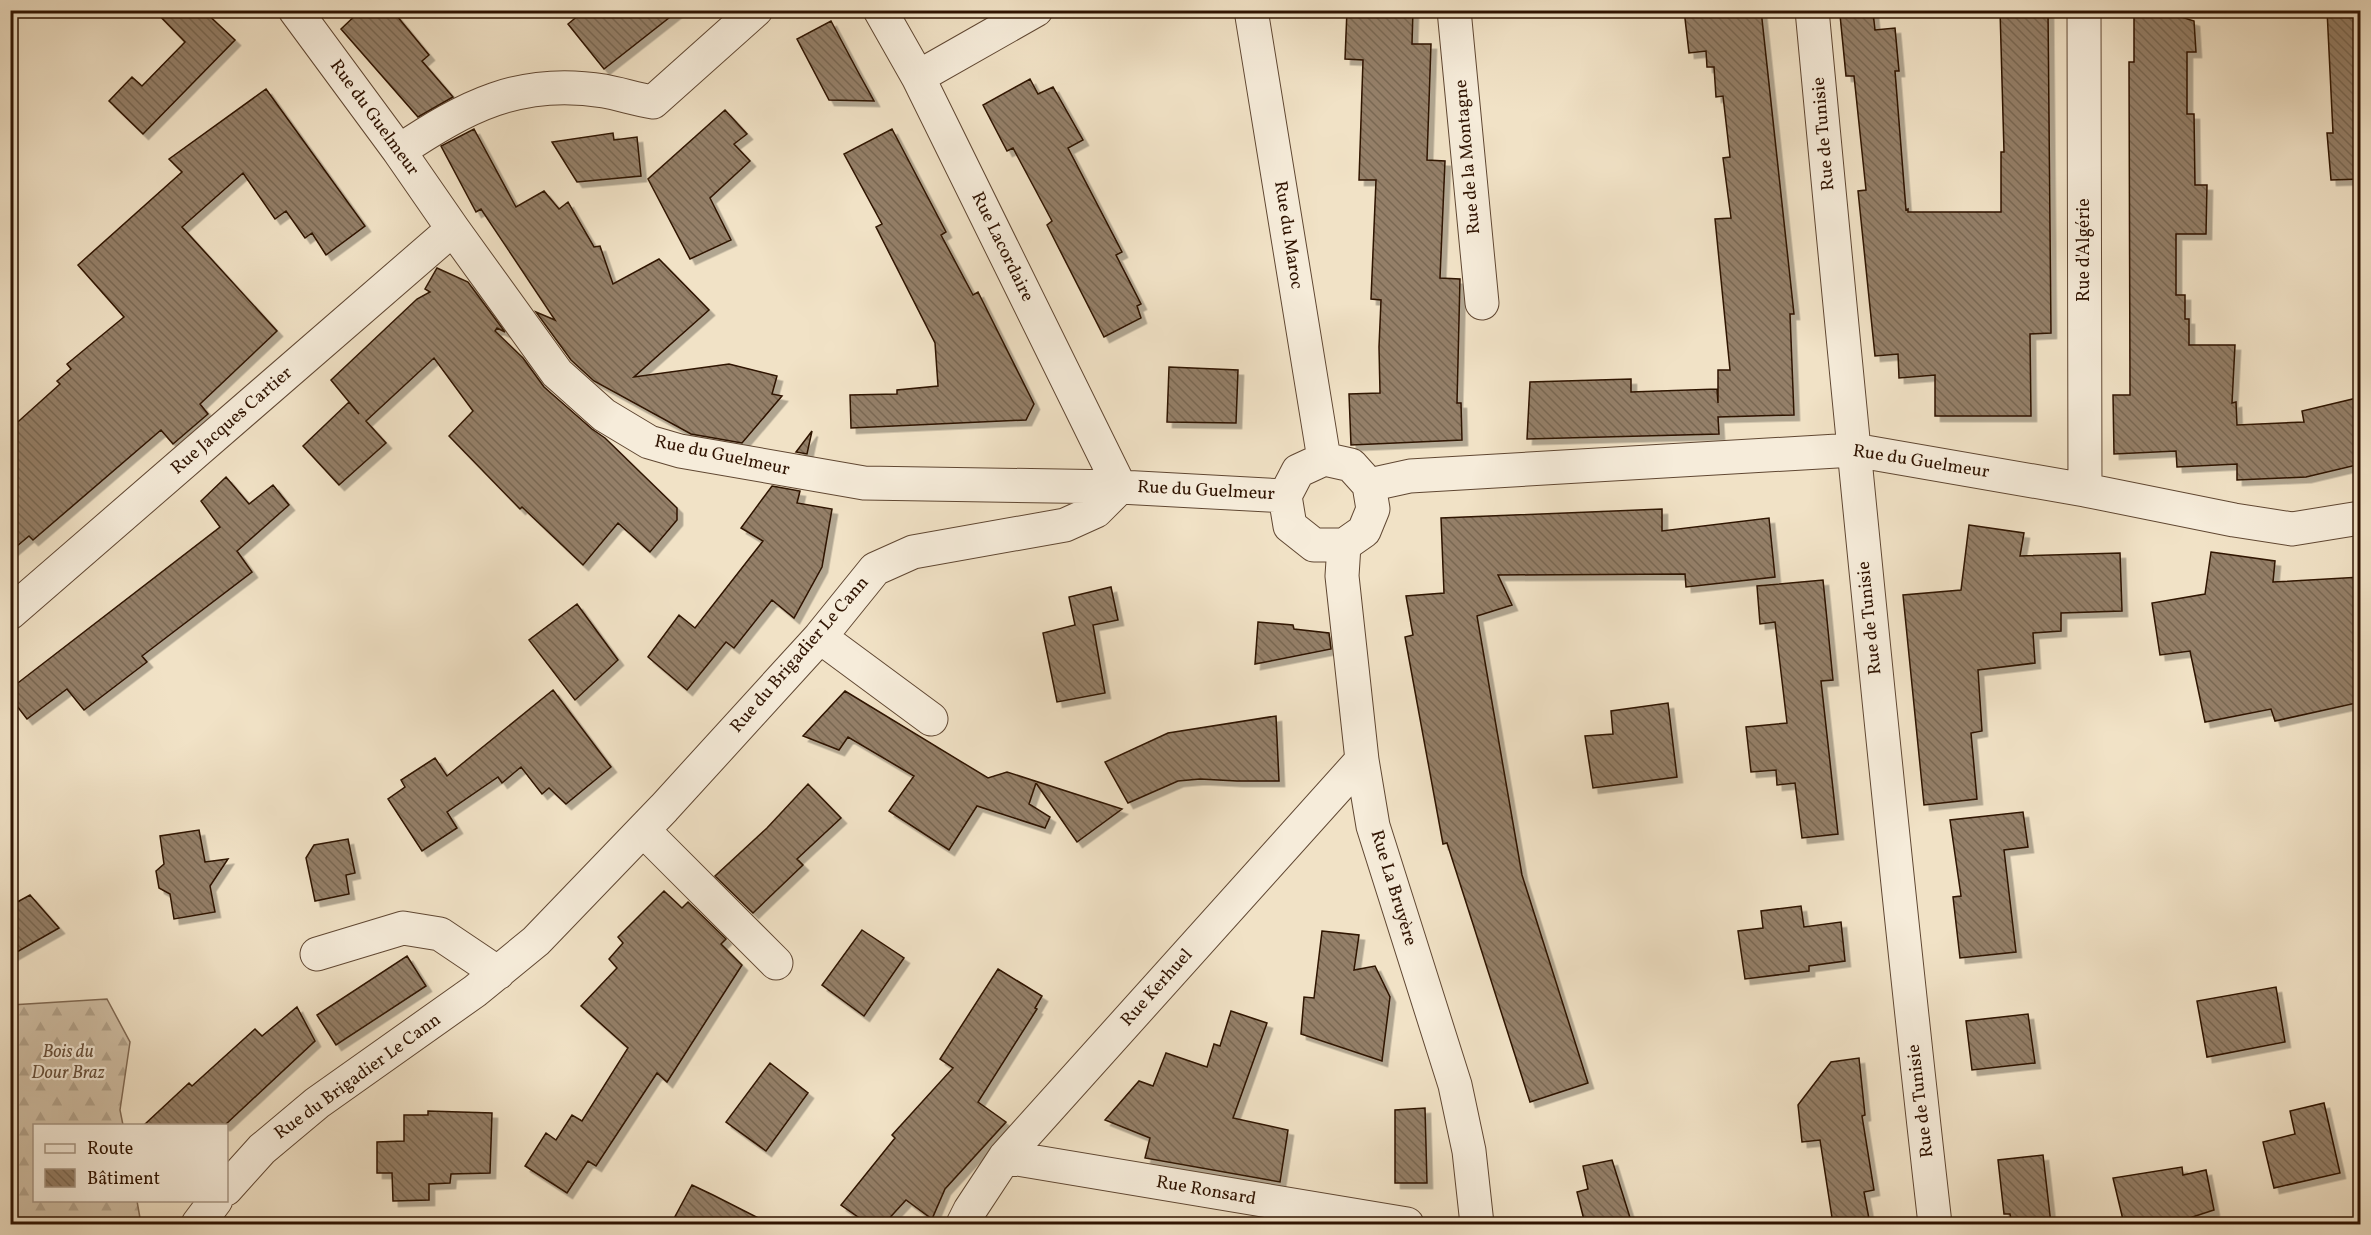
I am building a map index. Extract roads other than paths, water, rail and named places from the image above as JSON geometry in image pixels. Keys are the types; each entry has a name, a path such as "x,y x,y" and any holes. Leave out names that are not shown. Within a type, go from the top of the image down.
{"street":[{"name":"Rue du Guelmeur","path":"294,10 399,151 557,373 604,415 649,442 680,451 864,483 1120,487 1285,496"},
{"path":"399,151 447,119 501,96 551,87 602,91 653,102 756,10"},
{"name":"Rue Lacordaire","path":"880,10 918,77 1120,487"},
{"path":"918,77 1036,10"},
{"name":"Rue du Maroc","path":"1251,10 1324,459"},
{"name":"Rue de la Montagne","path":"1454,10 1482,303"},
{"name":"Rue de Tunisie","path":"1812,10 1904,950 1935,1224"},
{"name":"Rue d'Algérie","path":"2084,10 2085,490"},
{"name":"Rue Jacques Cartier","path":"10,613 453,229"},
{"name":"Rue du Guelmeur","path":"1369,485 1410,476 1854,450 2292,529 2361,519"},
{"path":"1324,459 1351,465 1369,485 1373,509 1364,531 1344,545 1314,545 1290,526 1285,496 1298,471 1324,459"},
{"name":"Rue du Brigadier Le Cann","path":"228,1187 262,1149 317,1103 476,991 536,941 643,830 820,637 875,569 913,552 1065,525 1096,511 1120,487"},
{"name":"Rue La Bruyère","path":"1344,545 1342,576 1362,760 1373,826 1455,1085 1468,1151 1477,1224"},
{"path":"820,637 931,719"},
{"name":"Rue Kerhuel","path":"963,1224 1005,1157 1362,760"},
{"path":"643,830 776,963"},
{"path":"317,954 404,928 440,934 498,973"},
{"name":"Rue Ronsard","path":"1005,1157 1407,1224"},
{"path":"198,1224 214,1202"}],"park label":[{"name":"Bois du Dour Braz","path":"68,1062"}]}
